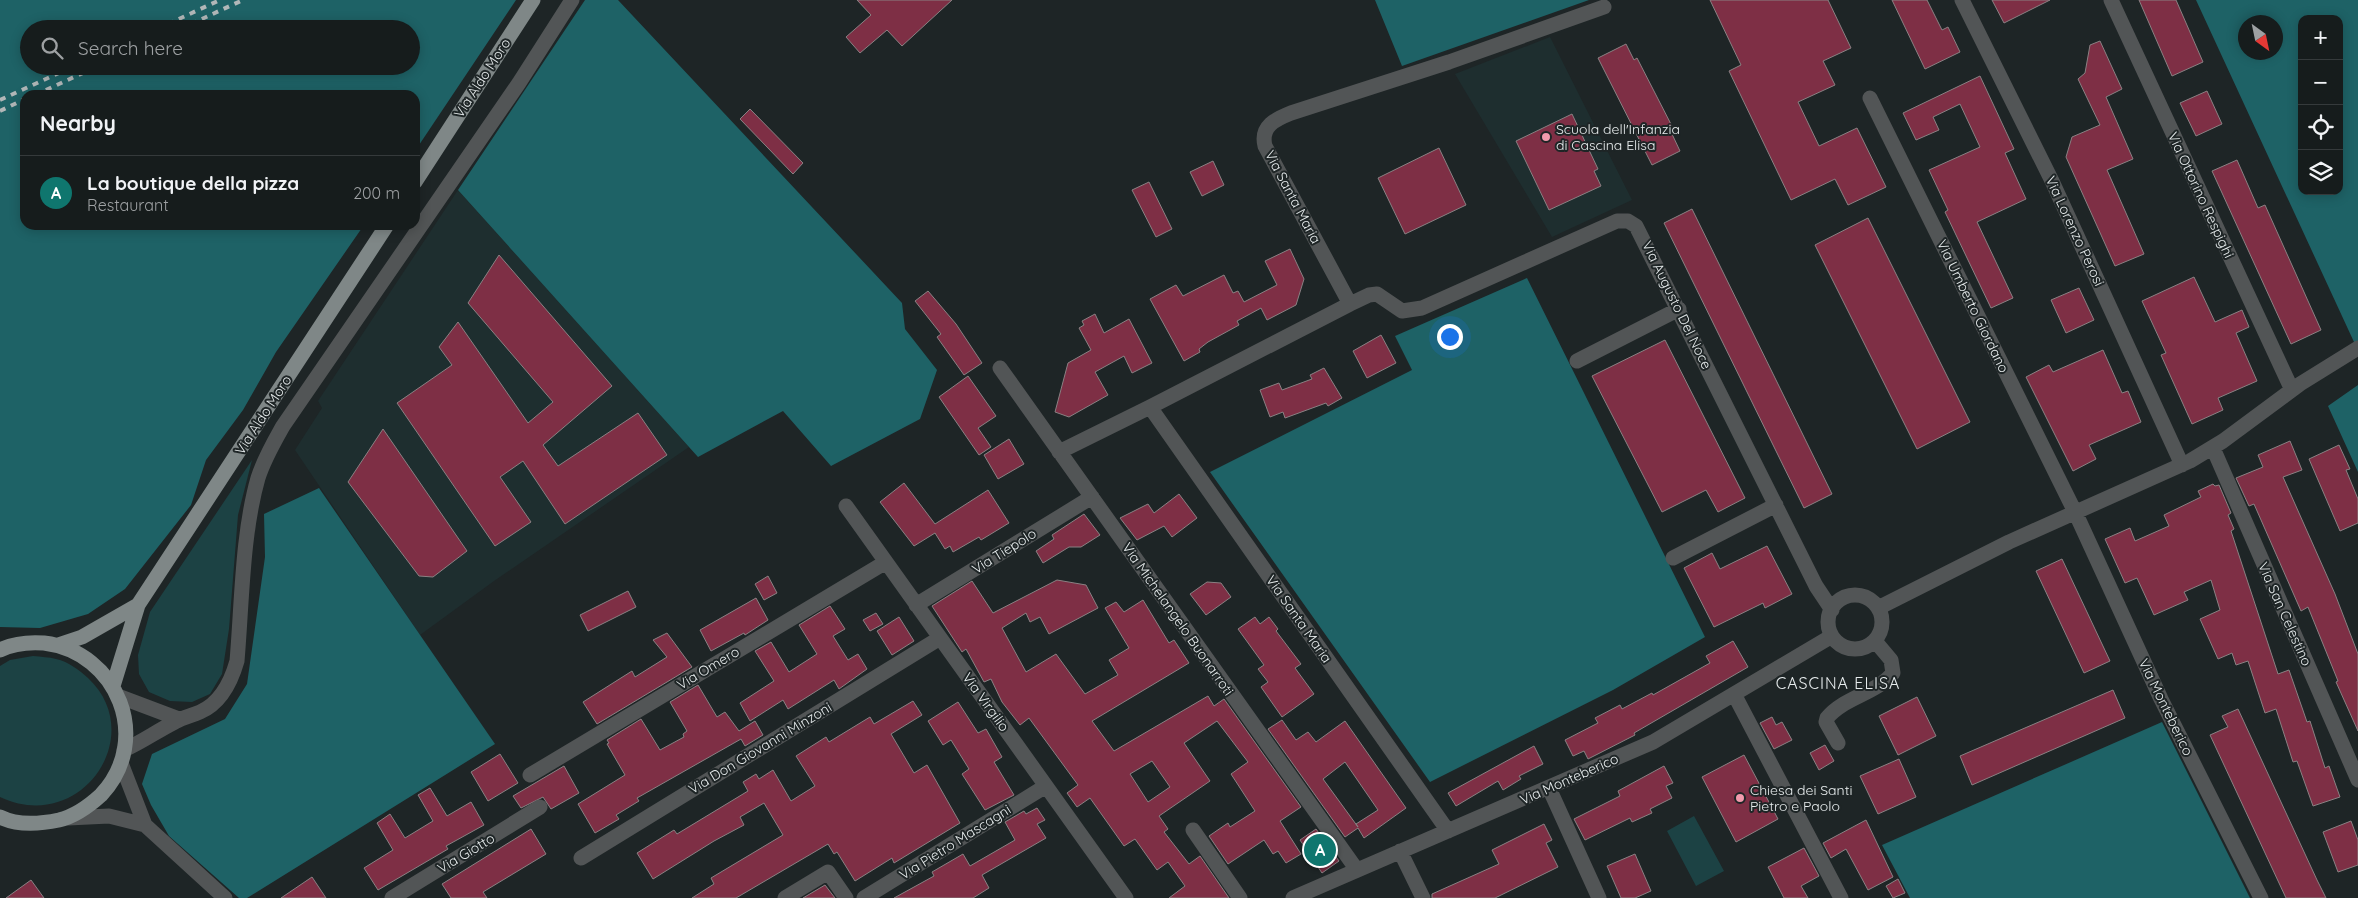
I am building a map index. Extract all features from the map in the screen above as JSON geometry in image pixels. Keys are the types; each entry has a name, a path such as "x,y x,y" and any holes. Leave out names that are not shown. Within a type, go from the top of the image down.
{"main road":[{"name":"Via Aldo Moro","path":"420,174 533,0"},
{"name":"Via Aldo Moro","path":"116,691 138,605 384,230"},
{"name":"Via Aldo Moro","path":"58,645 82,636 138,605"},
{"path":"2,647 32,642 58,645 80,654 98,667 116,691 125,722 123,757 109,786 91,805 68,818 37,824 2,820"}],"street":[{"path":"420,227 519,83 572,0"},
{"name":"Via Lorenzo Perosi","path":"1962,0 2052,181 2182,465"},
{"name":"Via Ottorino Respighi","path":"2111,0 2292,390"},
{"name":"Via Santa Maria","path":"1350,304 1265,146 1264,135 1270,124 1291,113 1449,62 1604,7"},
{"name":"Via Umberto Giordano","path":"1870,98 2076,514"},
{"name":"Via Augusto Del Noce","path":"1350,304 1369,294 1377,294 1402,311 1422,308 1617,221 1628,221 1636,226 1644,238 1816,586 1832,610"},
{"path":"144,825 123,757 180,719 202,711 218,699 233,675 238,661 250,514 259,476 271,447 283,426 418,230"},
{"path":"1060,452 1350,304"},
{"path":"1577,361 1679,309"},
{"path":"1878,608 2009,542 2076,514 2182,465 2213,448 2292,390 2358,348"},
{"name":"Via Michelangelo Buonarroti","path":"1000,368 1357,870"},
{"name":"Via Santa Maria","path":"1150,407 1448,831"},
{"name":"Via San Celestino","path":"2213,448 2358,780"},
{"name":"Via Tiepolo","path":"916,605 1092,497"},
{"path":"1673,558 1776,505"},
{"name":"Via Virgilio","path":"846,506 1126,898"},
{"name":"Via Monteberico","path":"2076,514 2161,699 2261,898"},
{"name":"Via Omero","path":"530,775 886,562"},
{"path":"1846,597 1864,597 1878,608 1882,625 1875,641 1870,645 1856,649 1843,646 1832,636 1829,628 1832,610 1838,602 1846,597"},
{"name":"Via Monteberico","path":"1293,898 1654,742 1832,636"},
{"name":"Via Don Giovanni Minzoni","path":"580,858 940,638"},
{"path":"1838,743 1826,722 1827,718 1840,706 1881,684 1893,673 1891,660 1875,641"},
{"path":"116,691 180,719"},
{"path":"1734,694 1841,898"},
{"name":"Via Pietro Mascagni","path":"864,898 1046,786"},
{"path":"1549,788 1599,898"},
{"name":"Via Giotto","path":"392,898 540,808"},
{"path":"68,818 109,816 144,825 225,898"},
{"path":"1193,830 1240,898"},
{"path":"1400,851 1423,898"},
{"path":"785,898 828,872 846,898"}],"shaded area":[{"path":"0,0 516,0 420,144 420,90 20,90 20,230 361,230 276,352 243,410 206,460 191,505 125,589 88,614 40,628 0,627"},
{"path":"585,0 618,0 902,303 905,329 937,370 920,419 831,466 783,411 698,457 458,190"},
{"path":"1375,0 1589,0 1402,66"},
{"path":"2196,0 2358,0 2358,349 2354,342"},
{"name":"Scuola dell'Infanzia di Cascina Elisa","path":"1550,37 1632,200 1552,237 1455,74"},
{"path":"458,190 689,447 494,581 420,635 295,450 322,408 318,401"},
{"path":"1527,278 1705,637 1613,690 1430,782 1210,472 1412,370 1395,336"},
{"path":"2358,385 2358,472 2328,406"},
{"path":"252,460 238,515 229,629 222,674 210,694 192,702 170,701 149,692 139,674 138,655 150,612"},
{"path":"319,488 495,744 247,898 239,898 169,836 151,805 142,784 152,754 225,719 247,684 265,557 264,514"},
{"path":"33,656 53,658 65,662 88,678 105,701 111,726 108,751 97,773 80,791 56,802 30,805 0,797 0,666 10,660"},
{"path":"2162,722 2250,898 1910,898 1882,845"},
{"path":"1694,816 1724,871 1696,886 1667,831"}],"building":[{"path":"857,0 952,0 902,46 887,30 860,53 846,37 871,15"},
{"path":"1710,0 1828,0 1851,48 1823,61 1835,85 1798,102 1819,146 1857,128 1886,187 1848,205 1835,179 1791,200 1729,71 1741,65"},
{"path":"1892,0 1927,0 1942,30 1948,27 1960,52 1925,69"},
{"path":"1992,0 2050,0 2004,23"},
{"path":"2139,0 2176,0 2203,62 2172,76"},
{"path":"2100,41 2122,89 2106,97 2133,159 2107,170 2144,254 2115,266 2066,157 2072,137 2100,125 2078,79 2085,73 2090,45"},
{"path":"1626,44 1634,60 1637,58 1675,132 1672,134 1680,151 1652,165 1598,58"},
{"path":"1980,76 2014,149 2005,153 2026,199 1977,222 2013,298 1991,308 1945,212 1948,210 1929,170 1980,147 1960,104 1933,117 1939,130 1916,140 1903,113"},
{"path":"2207,91 2222,124 2196,136 2180,103"},
{"path":"750,109 803,163 793,174 740,119"},
{"path":"1572,114 1598,169 1594,171 1601,186 1549,210 1516,141"},
{"path":"1439,148 1466,205 1405,234 1378,178"},
{"path":"2237,160 2258,208 2265,205 2321,330 2291,344 2212,171"},
{"path":"1213,161 1224,185 1202,196 1190,172"},
{"path":"1149,182 1172,229 1156,237 1132,190"},
{"path":"1692,209 1832,494 1804,508 1664,223"},
{"path":"1868,218 1970,422 1917,449 1815,245"},
{"path":"1290,249 1304,279 1296,305 1267,320 1261,308 1237,321 1239,325 1208,342 1199,349 1200,352 1184,361 1150,299 1176,285 1183,296 1224,275 1233,293 1238,291 1244,302 1277,285 1265,261"},
{"path":"499,255 612,386 543,445 558,466 638,413 667,455 565,524 523,461 500,477 531,522 495,546 397,403 452,365 439,347 458,322 528,423 553,402 468,303"},
{"path":"2194,277 2215,322 2242,310 2249,327 2236,333 2257,381 2218,398 2223,410 2192,424 2161,355 2166,353 2142,301"},
{"path":"2079,288 2094,320 2066,333 2051,300"},
{"path":"928,291 956,324 982,363 964,375 937,337 941,334 915,301"},
{"path":"1095,314 1104,333 1129,319 1152,363 1132,373 1124,356 1095,372 1108,395 1069,417 1055,412 1068,363 1091,350 1079,328 1084,325 1082,321"},
{"path":"1381,335 1396,363 1367,378 1353,351"},
{"path":"1665,340 1745,498 1718,512 1706,490 1662,512 1592,376"},
{"path":"2103,350 2122,393 2128,391 2141,422 2089,445 2096,459 2073,471 2026,377 2049,365 2053,372"},
{"path":"1324,368 1342,398 1328,406 1326,403 1285,418 1283,412 1270,417 1260,390 1279,383 1282,390 1312,379 1310,375"},
{"path":"968,376 996,416 978,428 991,447 979,455 939,397"},
{"path":"383,429 467,551 433,577 419,576 348,482"},
{"path":"1009,439 1024,464 998,479 984,455"},
{"path":"2290,441 2302,470 2283,477 2335,594 2358,654 2358,731 2336,682 2338,681 2308,607 2301,611 2254,504 2249,506 2236,478 2263,467 2258,455"},
{"path":"2339,445 2350,469 2346,470 2358,499 2358,523 2340,531 2309,459"},
{"path":"904,483 935,524 988,490 1009,523 981,540 979,537 953,552 950,546 945,549 935,533 914,546 880,502"},
{"path":"2213,484 2215,486 2219,485 2231,513 2228,515 2234,529 2231,531 2278,674 2289,670 2307,722 2310,721 2325,768 2329,766 2340,797 2313,806 2297,761 2293,762 2276,709 2265,713 2248,661 2236,665 2232,653 2218,659 2200,619 2220,610 2211,580 2184,592 2188,600 2154,615 2137,578 2125,583 2105,539 2130,528 2135,541 2169,526 2164,515 2201,497 2198,491"},
{"path":"1179,494 1197,518 1172,537 1164,526 1137,540 1120,518 1148,504 1154,513"},
{"path":"1084,514 1100,535 1081,547 1069,547 1043,563 1036,551 1054,539 1052,535"},
{"path":"1767,546 1792,594 1765,608 1763,603 1714,627 1684,568 1712,553 1720,569"},
{"path":"2062,559 2110,661 2084,673 2036,571"},
{"path":"768,576 777,593 764,600 755,584"},
{"path":"1057,580 1086,585 1098,608 1049,634 1040,617 1030,622 1026,613 1002,628 1026,672 1056,654 1085,694 1118,675 1109,660 1129,648 1105,608 1116,602 1124,612 1143,600 1169,643 1174,640 1189,663 1092,721 1114,751 1208,696 1214,706 1224,699 1301,807 1280,821 1301,854 1286,863 1278,851 1273,854 1264,840 1228,864 1209,836 1228,823 1230,827 1255,811 1231,774 1248,762 1217,721 1184,743 1210,781 1159,816 1168,829 1164,832 1189,864 1200,856 1229,898 1169,898 1185,886 1168,862 1157,870 1135,839 1124,846 1090,798 1077,807 1067,793 1078,785 1029,718 1020,725 1002,702 991,679 984,682 966,649 962,652 932,606 972,581 993,613","holes":["1152,761 1170,787 1148,802 1130,774"]},
{"path":"1207,582 1221,583 1231,597 1206,615 1190,594"},
{"path":"628,591 636,607 588,631 580,615"},
{"path":"756,598 768,620 745,635 744,633 711,651 700,630"},
{"path":"830,606 845,629 833,636 848,660 858,654 867,669 839,689 834,680 788,709 783,700 750,721 740,703 774,681 755,651 771,642 789,672 817,654 799,625"},
{"path":"876,613 883,624 870,631 863,620"},
{"path":"899,617 914,641 892,655 877,631"},
{"path":"1255,617 1260,624 1269,617 1278,629 1276,631 1301,664 1295,668 1314,694 1282,717 1261,687 1268,682 1258,669 1264,665 1238,629"},
{"path":"667,633 692,667 597,724 583,702 632,671 635,677 667,657 653,640"},
{"path":"1733,641 1748,667 1634,733 1635,735 1588,759 1584,751 1573,756 1565,740 1598,723 1595,718 1620,705 1622,709 1652,693 1653,695 1710,663 1706,656"},
{"path":"698,685 717,717 725,712 739,731 755,721 763,735 745,746 741,739 637,798 639,801 616,815 619,819 595,833 578,804 625,775 607,744 609,743 607,740 641,719 660,750 684,737 683,734 687,731 670,702"},
{"path":"2113,690 2125,718 1972,785 1960,756"},
{"path":"1917,697 1936,736 1898,755 1879,716"},
{"path":"913,701 922,715 891,734 914,773 927,765 960,823 894,863 892,858 855,881 837,852 834,854 828,844 736,898 692,898 714,884 711,878 783,835 764,803 740,817 744,825 714,841 653,879 637,853 674,830 677,834 748,791 743,782 756,774 759,779 773,770 791,801 815,786 796,756 826,737 829,742 870,717 874,724"},
{"path":"958,702 978,733 986,729 1002,757 994,762 1014,795 985,810 962,774 969,769 951,740 943,745 928,721"},
{"path":"2238,709 2326,898 2286,898 2210,735 2228,727 2222,716"},
{"path":"1772,717 1776,725 1782,722 1792,740 1774,749 1760,723"},
{"path":"1282,720 1296,740 1308,732 1316,742 1345,721 1406,808 1364,838 1358,828 1345,837 1268,729","holes":["1345,762 1378,810 1356,824 1358,827 1323,779"]},
{"path":"1825,745 1834,761 1819,770 1810,753"},
{"path":"1534,746 1543,764 1519,776 1521,779 1503,790 1498,781 1456,806 1448,793"},
{"path":"500,754 518,783 488,801 471,772"},
{"name":"Chiesa dei Santi Pietro e Paolo","path":"1744,755 1778,819 1736,842 1702,777"},
{"path":"1899,759 1916,797 1878,814 1860,776"},
{"path":"564,766 579,793 551,809 543,797 521,808 513,796"},
{"path":"1664,766 1673,783 1666,786 1672,798 1650,809 1652,813 1632,822 1630,818 1585,840 1574,819 1620,796 1618,791"},
{"path":"430,788 447,816 471,802 484,825 446,846 448,849 378,890 364,868 393,850 377,823 390,814 405,838 433,821 418,795"},
{"path":"1037,808 1045,820 1037,824 1046,838 982,875 989,888 973,898 894,898 934,876 932,872 963,854 970,866 1015,840 1005,822 1024,811 1026,814"},
{"path":"1866,820 1893,877 1868,890 1846,849 1831,858 1823,843"},
{"path":"2351,821 2358,840 2358,865 2338,872 2323,832"},
{"path":"1544,824 1552,840 1546,843 1558,867 1495,898 1432,898 1432,894 1499,864 1492,850"},
{"path":"531,829 546,854 483,892 487,898 451,898 442,884"},
{"path":"1316,829 1339,861 1322,873 1300,840"},
{"path":"1804,848 1819,876 1801,886 1808,898 1784,898 1768,867"},
{"path":"1635,854 1651,891 1635,898 1621,898 1607,866"},
{"path":"312,877 326,898 281,898"},
{"path":"1898,879 1905,893 1893,898 1886,886"},
{"path":"31,880 44,898 6,898"},
{"path":"825,885 835,898 803,898"}],"railway":[{"path":"177,20 220,0"},
{"path":"200,20 243,0"},
{"path":"22,90 54,75"},
{"path":"46,90 78,75"},
{"path":"0,100 20,91"},
{"path":"0,111 20,101"}],"place":[{"name":"Scuola dell'Infanzia di Cascina Elisa","path":"1546,137"},
{"name":"Chiesa dei Santi Pietro e Paolo","path":"1740,798"},
{"name":"La boutique della pizza","path":"1320,850"}],"district":[{"name":"CASCINA ELISA","path":"1838,683"}]}
